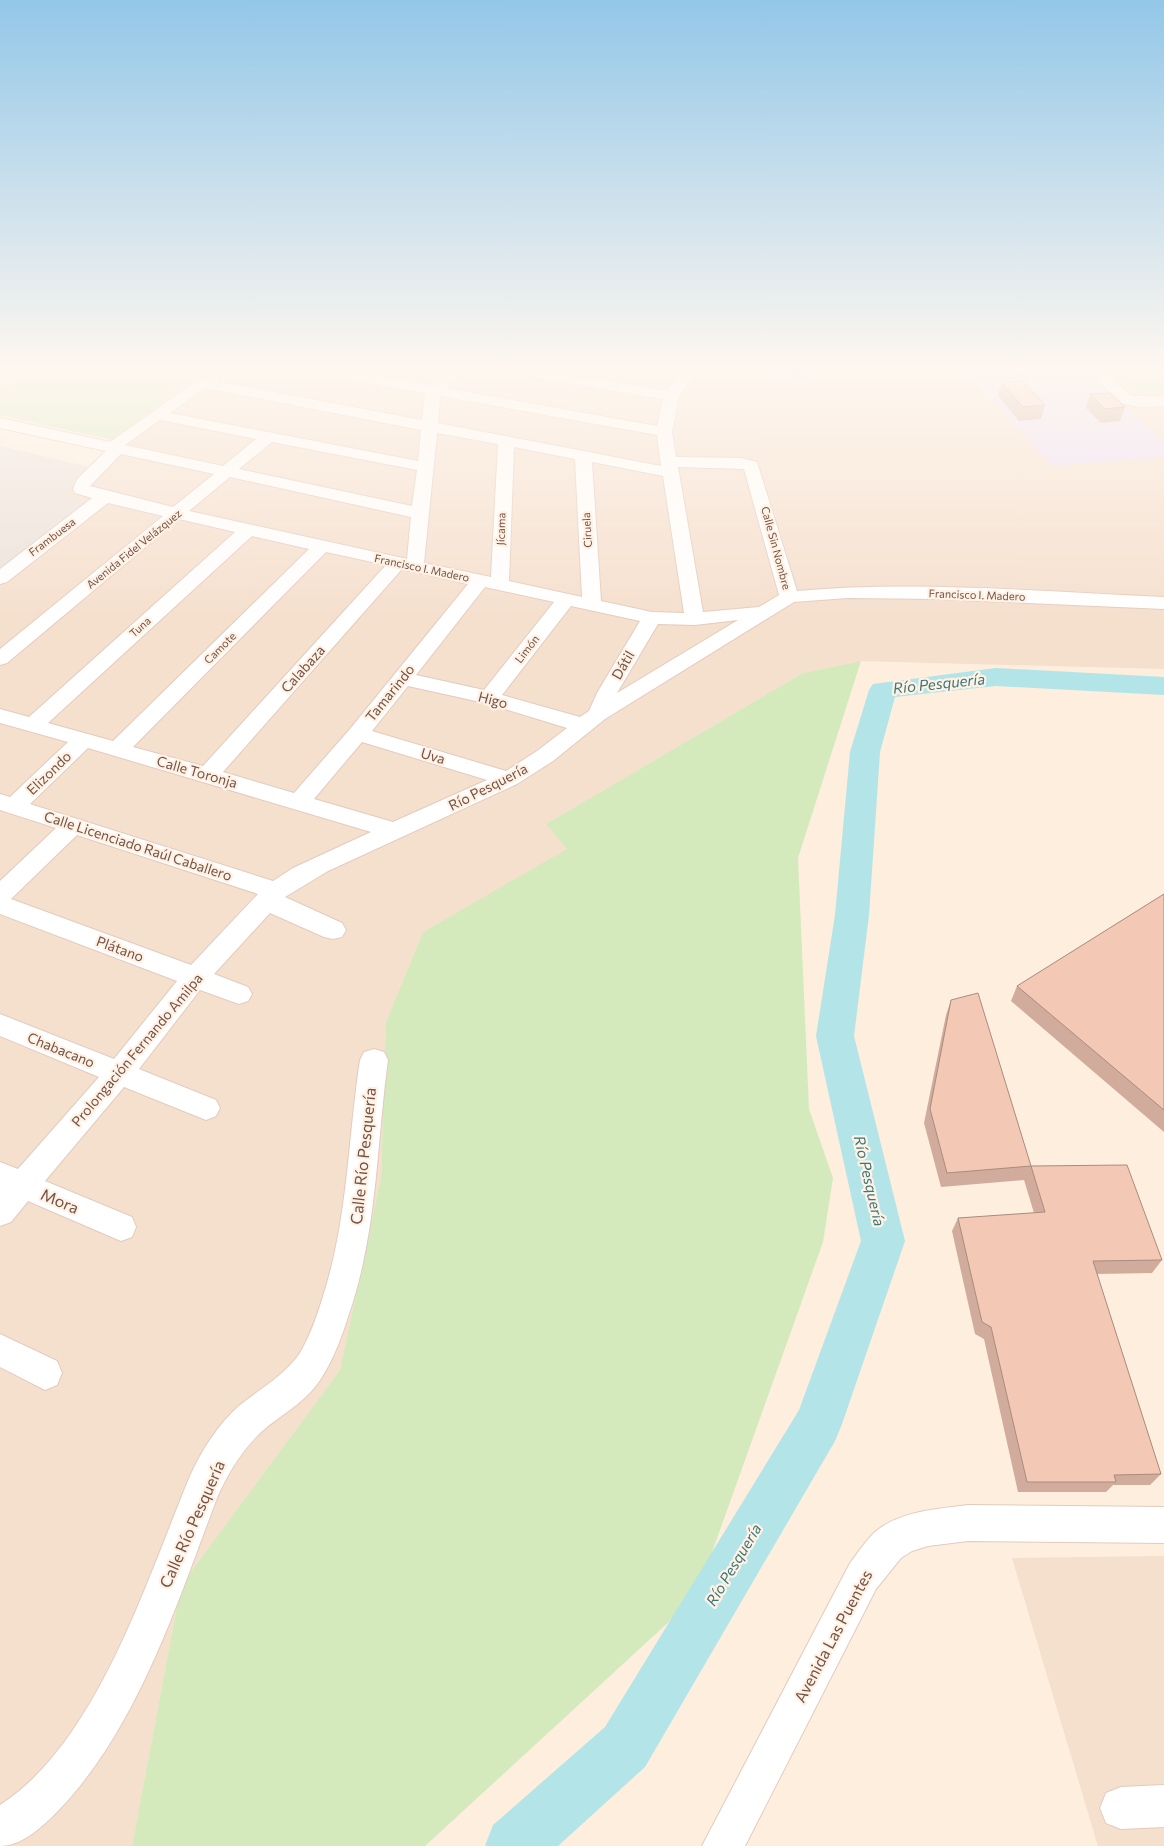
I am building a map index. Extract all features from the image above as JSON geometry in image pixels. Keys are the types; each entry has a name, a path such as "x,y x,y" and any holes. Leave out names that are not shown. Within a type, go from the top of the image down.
{"street":[{"name":"Francisco I. Madero","path":"112,452 112,456 83,483 81,488 105,497 322,547 652,618 695,619 767,611"},
{"path":"137,452 419,512"},
{"name":"Avenida Fidel Velázquez","path":"0,659 178,514 250,452"},
{"path":"344,452 425,467"},
{"path":"407,565 419,512 426,452"},
{"name":"Jícama","path":"490,583 505,452"},
{"path":"562,452 669,467"},
{"path":"667,452 695,619"},
{"name":"Ciruela","path":"583,456 592,606"},
{"name":"Calle Sin Nombre","path":"669,467 741,463 752,466 789,596"},
{"name":"Frambuesa","path":"0,578 105,497"},
{"name":"Tuna","path":"33,725 248,530"},
{"name":"Camote","path":"118,749 322,547"},
{"name":"Calabaza","path":"208,774 407,565"},
{"name":"Tamarindo","path":"299,802 358,734 402,678 490,583"},
{"name":"Francisco I. Madero","path":"789,596 847,592 938,593 1164,602"},
{"name":"Río Pesquería","path":"272,896 302,874 509,779 545,756 590,720 789,596"},
{"name":"Limón","path":"489,698 566,600"},
{"name":"Dátil","path":"590,720 652,618"},
{"name":"Higo","path":"402,678 590,720"},
{"name":"Calle Toronja","path":"0,716 208,774 394,831"},
{"name":"Uva","path":"358,734 509,779"},
{"name":"Elizondo","path":"7,804 84,740"},
{"name":"Calle Licenciado Raúl Caballero","path":"7,804 74,825 272,896 333,930"},
{"path":"0,895 74,825"},
{"name":"Prolongación Fernando Amilpa","path":"0,1212 12,1180 120,1073 196,977 272,896"},
{"name":"Plátano","path":"0,904 239,994"},
{"name":"Chabacano","path":"0,1025 206,1108"},
{"name":"Calle Río Pesquería","path":"0,1829 30,1810 64,1775 88,1741 116,1692 146,1628 210,1474 230,1442 253,1417 294,1386 309,1369 323,1344 333,1317 353,1239 360,1194 366,1113 374,1060"},
{"name":"Mora","path":"12,1180 121,1227"},
{"path":"0,1350 45,1373"},
{"name":"Avenida Las Puentes","path":"723,1846 863,1576 888,1545 904,1535 928,1528 968,1523 1164,1524"},
{"path":"1121,1808 1164,1806"}],"shaded area":[{"path":"0,452 26,452 98,469 66,495 90,502 0,572"},
{"path":"113,452 1164,452 1164,669 861,661 803,673 546,824 568,849 423,932 386,1022 381,1177 340,1370 181,1585 132,1846 0,1846 0,572 89,502 65,496 113,456"},
{"path":"1039,452 1164,452 1164,457 1052,466"},
{"path":"1164,1556 1164,1846 1098,1846 1012,1558"}],"green space":[{"path":"861,661 798,858 809,1109 833,1178 823,1242 696,1597 425,1846 132,1846 181,1585 340,1370 381,1177 386,1022 423,932 567,849 546,824 803,673"}],"building":[{"path":"1164,894 1164,1110 1017,986"},
{"path":"978,993 1031,1166 947,1173 930,1109 951,1000"},
{"path":"1127,1165 1162,1260 1093,1261 1161,1474 1114,1475 1116,1482 1027,1482 991,1327 982,1322 958,1218 1045,1212 1031,1166"}],"waterway":[{"name":"Río Pesquería","path":"514,1846 625,1747 818,1424 883,1241 835,1036 852,915 865,752 883,690 996,677 1164,686"}]}
